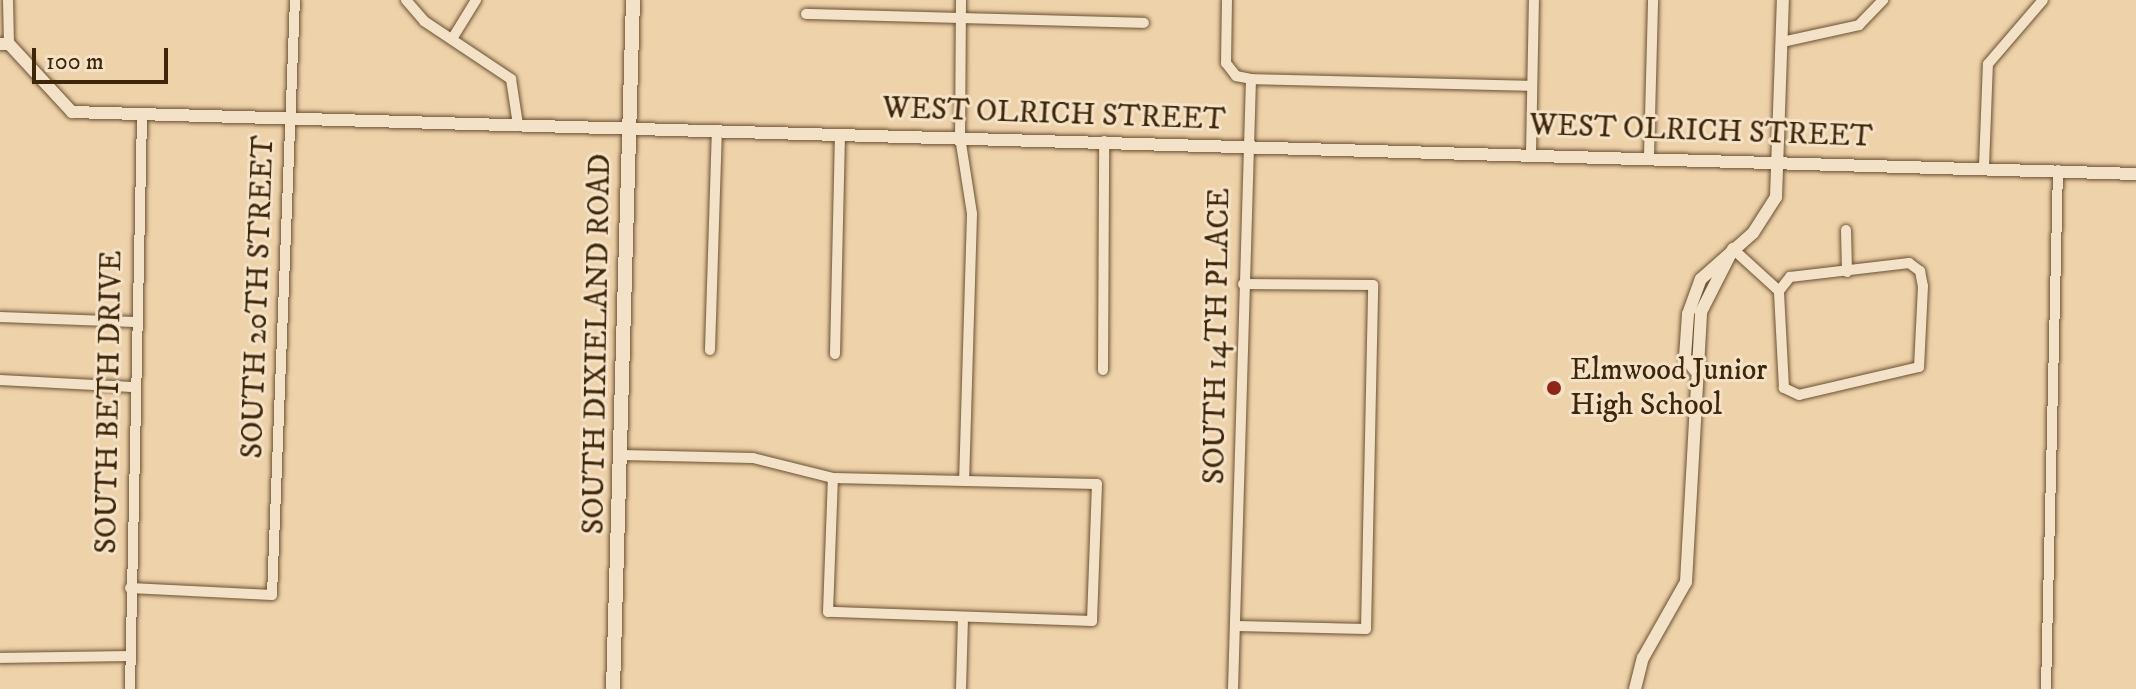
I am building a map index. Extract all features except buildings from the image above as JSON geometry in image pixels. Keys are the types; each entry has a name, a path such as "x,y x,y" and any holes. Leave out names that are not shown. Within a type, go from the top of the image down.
{"main road":[{"name":"SOUTH DIXIELAND ROAD","path":"613,689 633,0"}],"street":[{"path":"5,44 8,0"},
{"name":"SOUTH 20TH STREET","path":"130,588 272,595 295,0"},
{"path":"406,0 452,39 511,79 518,125"},
{"path":"452,39 476,0"},
{"path":"961,0 960,137 972,214 964,481"},
{"path":"1227,0 1226,63 1236,76 1251,79 1532,86"},
{"path":"1531,153 1534,0"},
{"path":"1649,156 1653,0"},
{"path":"1635,689 1691,560 1695,370 1685,357 1688,314 1701,279 1767,217 1780,161 1783,0"},
{"path":"1782,42 1859,25 1883,0"},
{"path":"1984,166 1988,64 2043,0"},
{"path":"806,14 1144,23"},
{"name":"WEST OLRICH STREET","path":"5,44 72,112 291,121 630,127 1984,166 2136,174"},
{"name":"SOUTH 14TH PLACE","path":"1233,689 1245,147 1251,79"},
{"name":"SOUTH BETH DRIVE","path":"130,689 126,656 142,116"},
{"path":"710,350 717,130"},
{"path":"835,354 840,135"},
{"path":"1103,370 1104,141"},
{"path":"2046,689 2058,170"},
{"path":"1846,230 1847,272"},
{"path":"1733,249 1779,291"},
{"path":"1909,263 1920,271 1923,286 1919,367 1799,395 1784,388 1779,291 1790,277 1909,263"},
{"path":"1236,626 1366,629 1373,285 1243,284"},
{"path":"0,317 135,322"},
{"path":"0,380 132,387"},
{"path":"622,455 753,458 833,478 1097,484 1092,621 828,612 833,478"},
{"path":"961,689 963,619"},
{"path":"0,658 126,656"}],"place":[{"name":"Elmwood Junior High School","path":"1554,388"}]}
